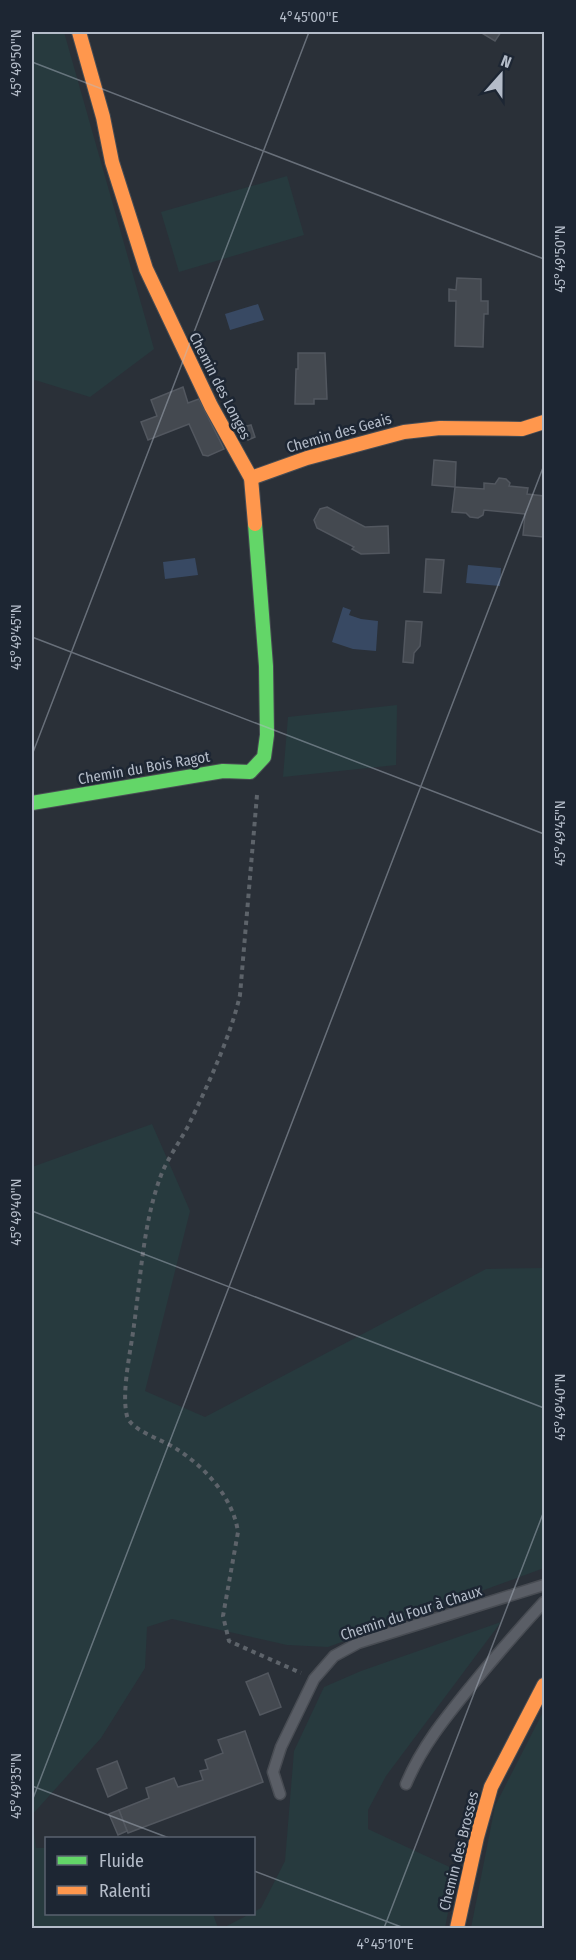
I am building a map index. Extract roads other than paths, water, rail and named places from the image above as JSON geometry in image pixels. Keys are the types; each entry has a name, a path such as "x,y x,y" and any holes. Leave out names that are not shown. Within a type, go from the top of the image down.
{"street":[{"name":"Chemin des Longes","path":"79,32 103,117 112,162 146,269 211,406 251,478 266,666 267,735 264,757 259,764"},
{"name":"Chemin des Geais","path":"251,478 307,458 404,432 440,428 522,429 544,422"},
{"name":"Chemin du Bois Ragot","path":"32,803 224,771 250,772 259,764"},
{"name":"Chemin des Brosses","path":"457,1929 477,1837 491,1787 544,1685"}],"lane":[{"name":"Chemin du Four à Chaux","path":"280,1794 273,1772 281,1747 314,1679 334,1656 358,1643 544,1586"},
{"path":"406,1784 415,1763 438,1725 544,1602"}],"water":[{"path":"258,304 264,320 230,330 225,314"},
{"path":"195,558 198,575 165,579 163,562"},
{"path":"468,565 501,568 500,586 466,583"},
{"path":"343,607 351,610 349,615 378,621 376,651 353,649 332,642"}]}
